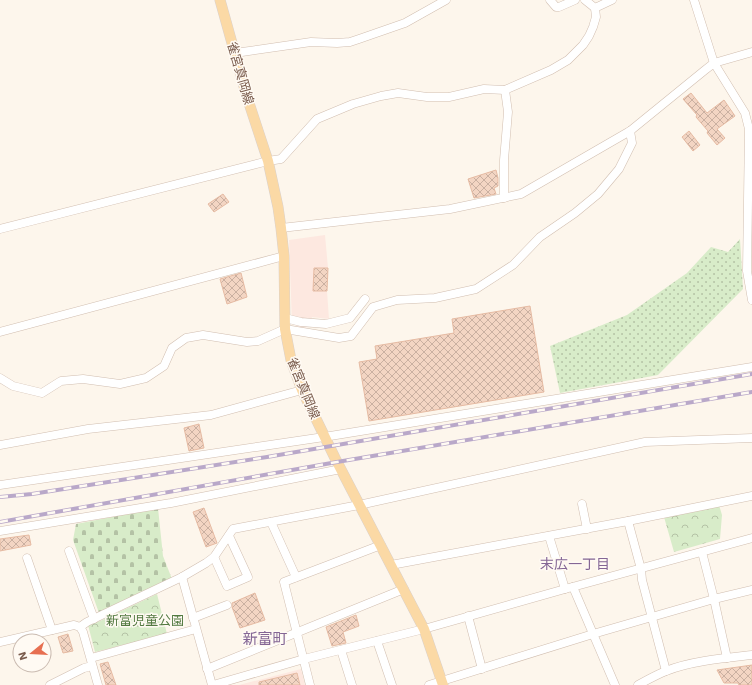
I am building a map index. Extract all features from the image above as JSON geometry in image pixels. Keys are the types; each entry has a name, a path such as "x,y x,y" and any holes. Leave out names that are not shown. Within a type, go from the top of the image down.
{"main road":[{"name":"雀宮真岡線","path":"220,0 247,97 268,161 277,200 282,228 284,256 285,329 291,360 302,390 324,437 424,629 442,683"}],"street":[{"path":"235,53 311,42 338,43 354,40 405,23 446,0"},
{"path":"550,0 556,7 575,0"},
{"path":"0,229 281,158 317,119 352,104 381,96 398,93 427,97 449,97 484,89 505,90 551,70 568,60 583,45 590,36 596,17 595,8 585,0"},
{"path":"595,8 612,0"},
{"path":"694,0 714,63 748,116 749,246 746,271 752,300"},
{"path":"282,228 450,209 522,194 630,131 714,63 752,52"},
{"path":"504,198 504,160 508,112 505,90"},
{"path":"0,378 12,386 42,393 61,381 83,379 120,384 146,378 164,366 172,348 186,338 203,335 247,342 258,341 285,329 339,338 351,336 373,307 397,300 435,298 476,289 513,265 540,237 575,213 598,194 619,169 632,143 630,131"},
{"path":"0,332 284,256"},
{"path":"285,318 301,322 326,324 350,318 365,299"},
{"path":"0,484 324,437 752,367"},
{"path":"0,445 88,429 211,415 302,390"},
{"path":"80,627 87,622 182,577 206,563 214,557 233,529 359,505 645,442 752,438"},
{"path":"0,531 171,503 341,469"},
{"path":"391,565 628,522 752,496"},
{"path":"582,504 587,529"},
{"path":"271,522 296,578"},
{"path":"628,522 666,671"},
{"path":"214,557 227,586 248,577 228,536"},
{"path":"550,536 569,588 593,634 615,685"},
{"path":"182,577 212,685 226,683 304,659 424,629 752,538"},
{"path":"310,685 284,582 381,544"},
{"path":"69,551 94,619"},
{"path":"702,552 727,658"},
{"path":"27,558 52,630"},
{"path":"207,669 404,589"},
{"path":"428,685 442,683 593,634 714,599 752,590"},
{"path":"194,618 227,605"},
{"path":"468,616 482,669"},
{"path":"0,642 74,625 80,627 83,632 98,685"},
{"path":"50,685 65,682 92,662 196,629"},
{"path":"377,641 392,685"},
{"path":"341,650 352,685"},
{"path":"638,685 666,671 690,664 752,655"}],"shaded area":[{"path":"325,235 328,268 327,291 329,319 312,317 309,327 302,328 292,324 289,240"},
{"path":"301,669 305,685 239,685"}],"green space":[{"path":"740,239 743,289 658,375 560,393 550,346 627,315 687,273 711,247 728,252"},
{"path":"719,505 722,515 720,539 674,552 664,517"},
{"path":"158,508 163,556 172,579 99,613 73,540 76,524"},
{"name":"新富児童公園","path":"157,594 167,634 95,652 88,625 100,621"}],"building":[{"path":"691,93 707,113 724,100 735,116 717,129 725,138 717,145 696,117 697,115 683,99"},
{"path":"689,131 700,145 693,151 682,137"},
{"path":"496,170 498,186 494,188 496,194 474,198 468,179"},
{"path":"223,194 229,202 214,212 208,204"},
{"path":"314,268 328,268 327,291 313,291"},
{"path":"241,273 247,297 227,304 220,279"},
{"path":"530,306 544,392 369,421 359,362 377,359 375,346 454,333 452,319"},
{"path":"199,424 204,448 189,451 184,428"},
{"path":"204,508 217,543 206,547 193,512"},
{"path":"29,535 31,545 0,551 0,539"},
{"path":"255,593 265,620 240,628 232,607 232,603"},
{"path":"356,615 359,626 343,632 346,643 332,646 326,627"},
{"path":"68,634 73,651 63,653 58,637"},
{"path":"108,662 116,685 106,685 100,664"},
{"path":"752,665 752,685 724,683 717,670"},
{"path":"297,673 300,685 259,685 259,682"}],"railway":[{"path":"0,497 32,494 267,457 752,374"},
{"path":"0,522 337,462 752,392"}],"district":[{"name":"末広一丁目","path":"575,564"},
{"name":"新富町","path":"265,639"}]}
